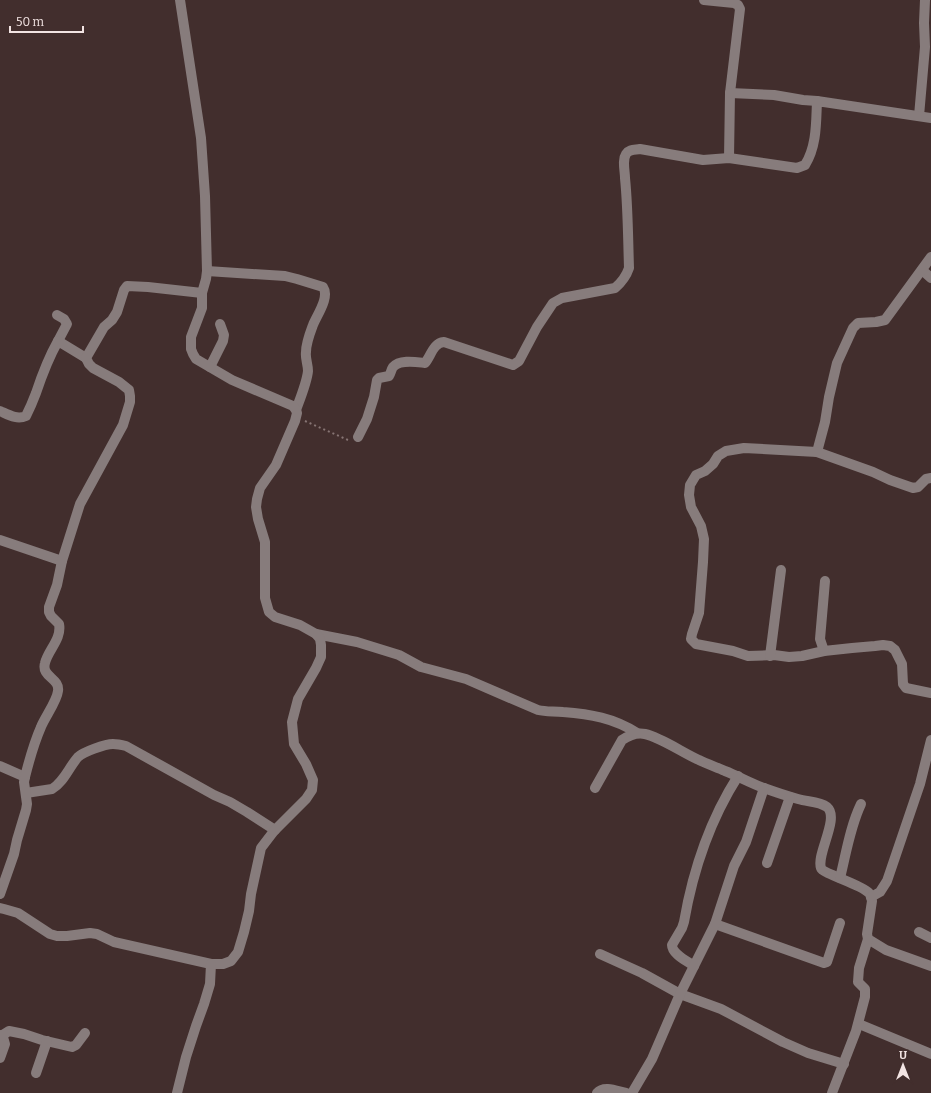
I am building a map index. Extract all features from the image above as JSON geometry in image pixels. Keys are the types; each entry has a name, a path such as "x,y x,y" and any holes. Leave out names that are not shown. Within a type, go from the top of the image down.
{"street":[{"path":"180,0 201,138 205,196 207,270 202,293 202,308 191,337 191,349 196,359 232,380 293,406 296,414"},
{"path":"704,0 734,3 740,8 730,93 729,158"},
{"path":"919,116 925,47 925,0"},
{"path":"730,93 774,95 931,118"},
{"path":"358,437 367,419 374,397 377,380 379,378 389,376 393,367 397,363 425,363 436,345 444,342 513,366 519,361 537,327 553,303 562,298 615,288 620,284 625,278 629,268 624,162 624,155 627,152 640,149 703,160 729,158 797,168 805,165 810,157 814,138 817,101"},
{"path":"816,452 825,422 837,363 853,328 858,323 885,320 931,257"},
{"path":"207,270 285,276 323,287 326,294 313,324 308,343 306,351 308,371 296,414 276,465 260,488 257,499 256,507 258,519 265,542 265,598 269,612 275,617 300,625 316,634 357,642 399,655 421,667 466,680 538,710 597,716 625,726 637,733 645,734 660,740 700,761 764,788 790,797 818,803 826,806 830,810 830,824 820,867 823,871 869,892 872,901 867,934 868,939 859,968 858,982 865,989 865,997 859,1024 832,1093"},
{"path":"922,270 931,278"},
{"path":"86,358 104,327 112,320 117,312 124,290 127,286 202,293"},
{"path":"0,410 17,418 26,416 31,407 53,350 67,324 64,319 57,315"},
{"path":"210,367 223,341 224,335 220,324"},
{"path":"0,894 14,854 20,827 26,810 25,777 40,729 58,693 58,684 54,679 46,674 44,668 45,662 60,634 59,624 51,616 49,607 57,585 62,561 80,504 123,425 130,402 129,390 119,382 93,368 86,361 86,358 58,342"},
{"path":"931,478 926,479 918,488 913,488 816,452 744,448 726,451 718,456 713,464 705,471 696,475 690,485 689,495 691,507 701,526 704,540 699,613 691,640 696,644 733,651 748,656 774,655 788,657 802,656 824,651 883,645 890,646 902,664 903,684 906,688 931,693"},
{"path":"0,540 62,561"},
{"path":"770,656 781,570"},
{"path":"824,651 821,646 820,639 825,581"},
{"path":"0,908 18,913 50,934 67,936 90,933 97,934 114,942 211,964 223,964 231,961 238,952 244,932 262,848 275,830 306,799 312,790 313,780 306,764 294,744 292,722 298,699 321,657 320,640 316,634"},
{"path":"595,788 622,740 627,736 637,733"},
{"path":"871,897 880,892 887,881 920,784 931,740"},
{"path":"26,793 52,789 60,782 79,756 103,745 114,744 126,746 214,795 230,802 275,830"},
{"path":"0,766 25,777"},
{"path":"694,966 675,952 672,945 684,922 698,861 707,836 728,792 738,776"},
{"path":"632,1093 652,1059 680,994 715,924 734,866 746,842 764,788"},
{"path":"767,863 790,797"},
{"path":"840,878 850,838 861,804"},
{"path":"715,924 824,963 827,962 840,923"},
{"path":"919,932 931,938"},
{"path":"868,939 886,950 931,966"},
{"path":"600,954 642,973 680,994 721,1009 783,1042 808,1053 844,1064"},
{"path":"177,1093 186,1057 210,984 211,964"},
{"path":"859,1024 931,1054"},
{"path":"0,1058 5,1044 1,1036 10,1031 72,1047 76,1045 85,1033"},
{"path":"36,1072 47,1041"},
{"path":"597,1093 600,1090 607,1088 626,1093"}],"path":[{"path":"296,414 351,441 356,441 358,437"}]}
